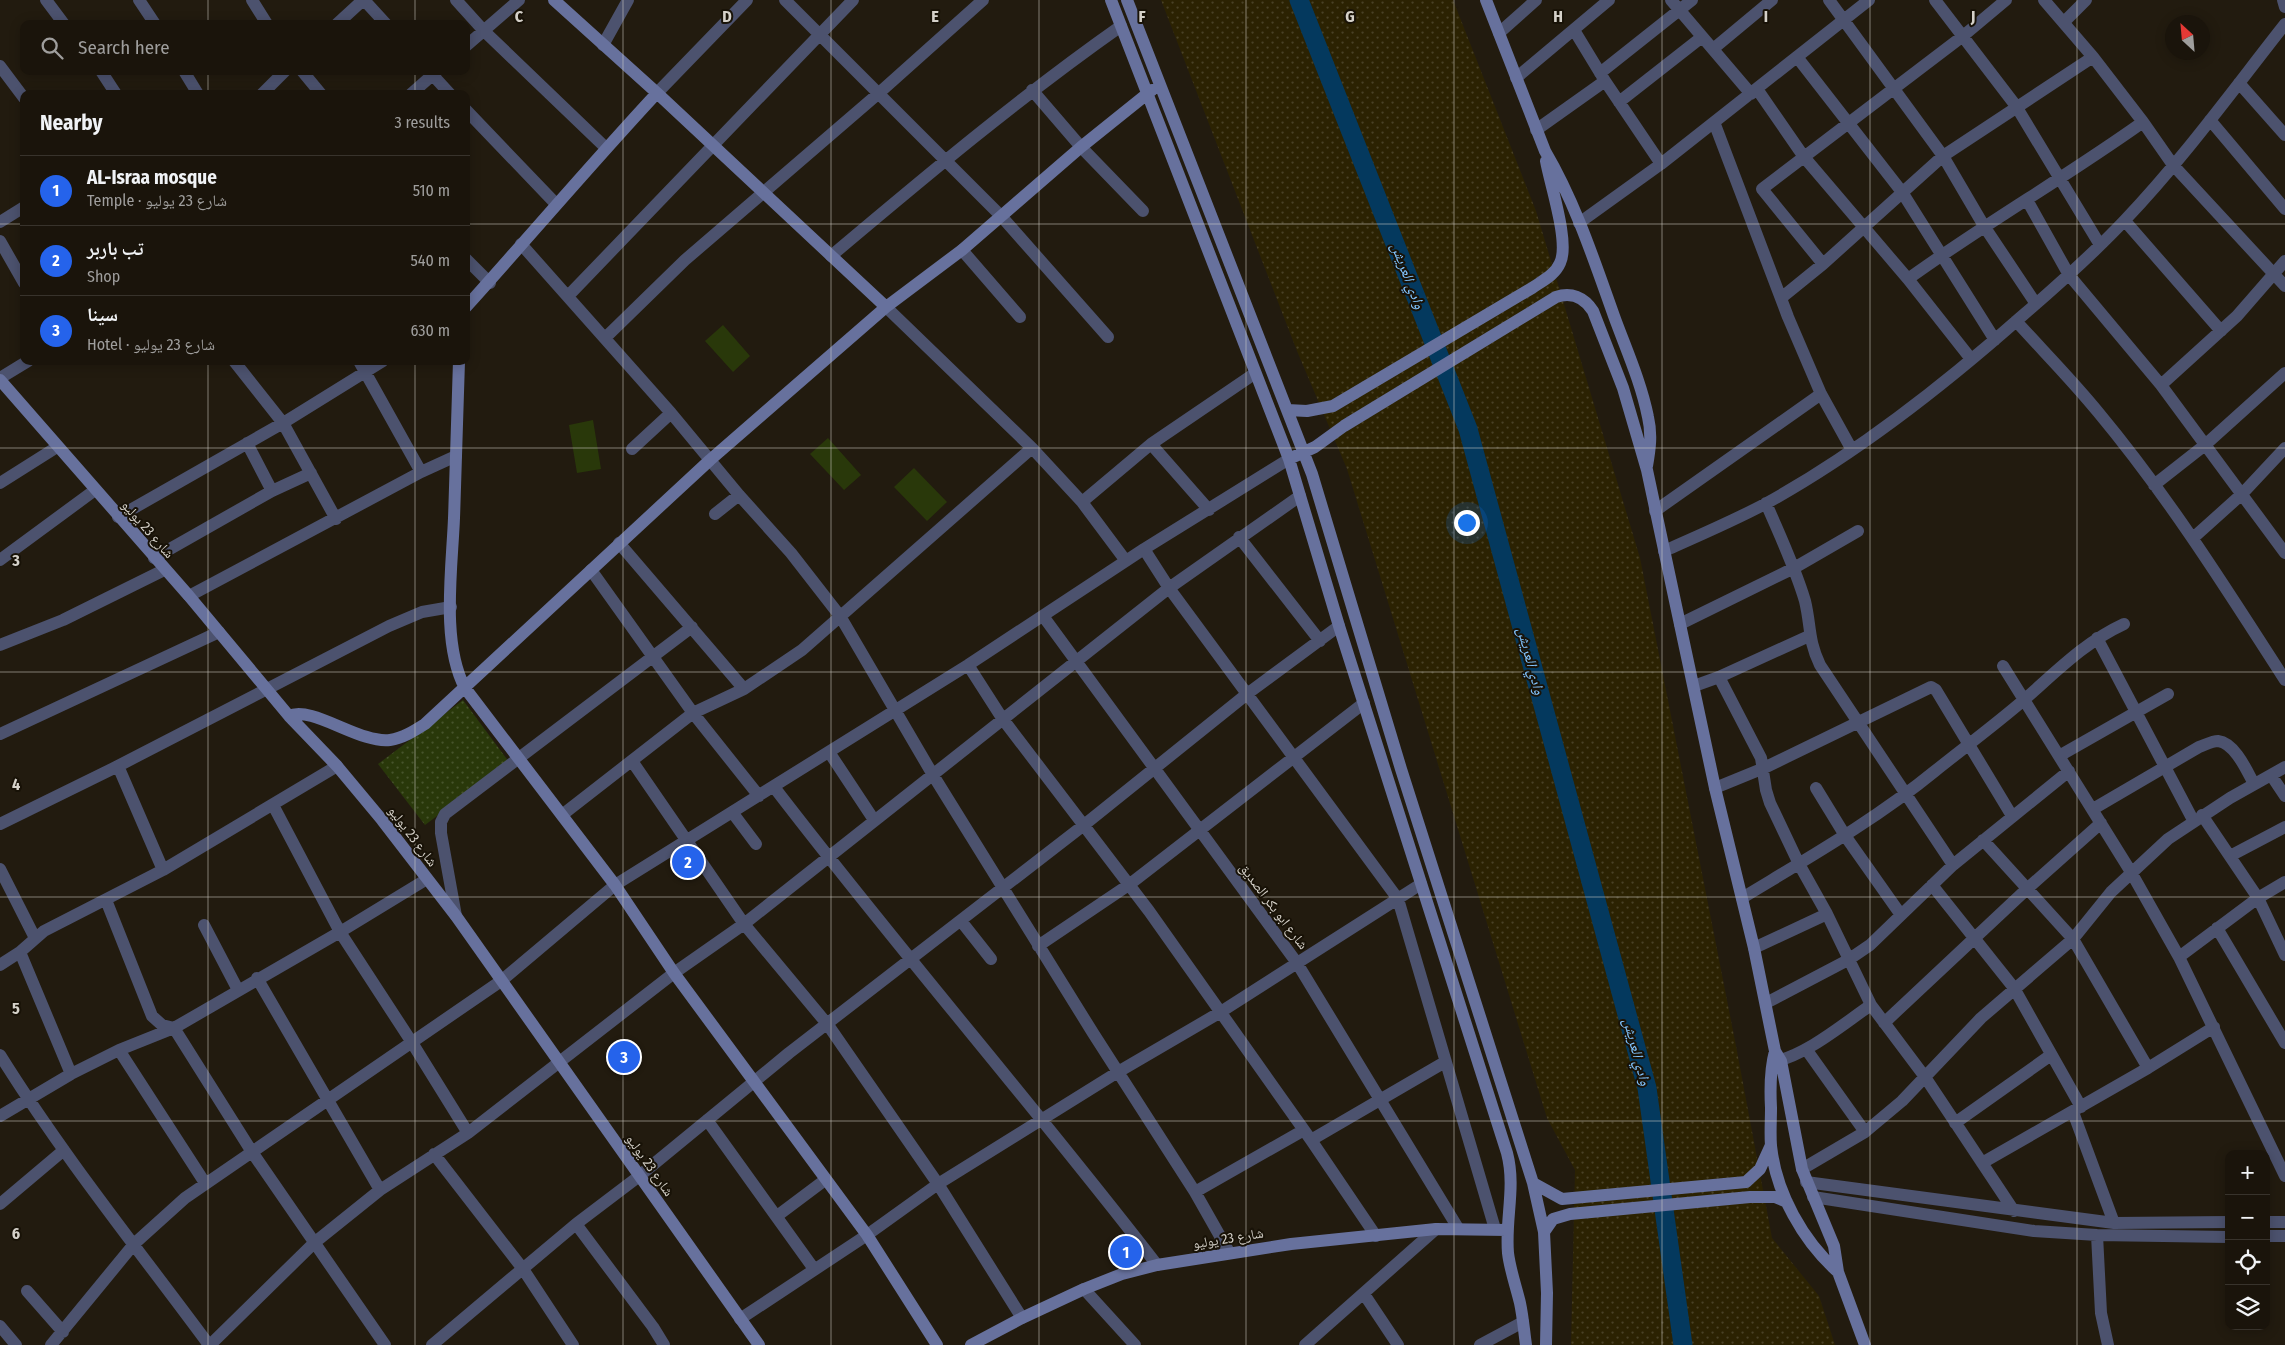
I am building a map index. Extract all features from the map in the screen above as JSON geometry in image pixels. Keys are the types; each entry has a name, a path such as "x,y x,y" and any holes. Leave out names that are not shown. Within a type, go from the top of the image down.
{"street":[{"path":"46,0 61,20"},
{"path":"139,0 152,20"},
{"path":"252,0 264,20"},
{"path":"342,20 364,0 382,20"},
{"path":"456,0 484,31 606,148"},
{"path":"470,43 519,0"},
{"path":"554,0 657,93 886,307 1032,448 1082,502 1126,561"},
{"path":"603,45 628,0"},
{"path":"470,303 490,283 521,244 606,148 747,0"},
{"path":"785,0 879,92 1002,218 1108,337"},
{"path":"569,295 714,146 819,33 853,0"},
{"path":"605,338 685,260 983,0"},
{"path":"1110,0 1254,374 1289,459 1339,626 1509,1162 1512,1186 1501,1230"},
{"path":"1127,0 1312,474 1401,769 1533,1182 1544,1232 1547,1293 1546,1339 1525,1340 1509,1256 1445,1062 1398,898 1169,588 1144,548"},
{"path":"1486,0 1536,130 1579,223 1639,385 1648,417 1651,439 1647,470"},
{"path":"1499,33 1536,0"},
{"path":"1516,78 1609,0"},
{"path":"1671,0 1712,49 1754,91 1804,157 1908,280 1971,360"},
{"path":"1536,130 1603,77 1692,0"},
{"path":"1712,49 1772,0"},
{"path":"1829,0 1943,156 1984,226 2036,304"},
{"path":"1579,223 1661,164 1869,0"},
{"path":"1935,0 2016,106 2100,245"},
{"path":"1744,203 1963,36 2006,0"},
{"path":"2044,0 2093,57 2173,165 2285,286"},
{"path":"2064,22 2086,0"},
{"path":"2282,0 2285,6"},
{"path":"1664,551 1766,503 1852,450 1912,406 1995,340 2069,275 2125,221 2210,120 2285,24"},
{"path":"831,256 1032,90 1120,26"},
{"path":"1574,30 1661,164"},
{"path":"1619,102 1702,37"},
{"path":"1797,57 1902,192 1995,340"},
{"path":"1780,298 1865,228 1943,156 2016,106 2093,57"},
{"path":"0,66 20,93"},
{"path":"103,75 113,90"},
{"path":"185,75 191,90"},
{"path":"266,90 281,75"},
{"path":"305,75 318,90"},
{"path":"415,90 430,75"},
{"path":"435,75 447,90"},
{"path":"2239,83 2285,135"},
{"path":"289,716 302,713 372,739 391,740 401,737 425,724 710,460 886,307 1002,218 1081,147 1146,94 1161,85"},
{"path":"1032,90 1081,147 1143,211"},
{"path":"470,114 556,204"},
{"path":"2210,120 2285,209"},
{"path":"1714,122 1780,298 1821,394 1852,450"},
{"path":"1908,280 1984,226 2061,178 2143,122"},
{"path":"1287,410 1307,411 1333,406 1532,288 1554,273 1564,252 1545,151"},
{"path":"1762,189 1823,264"},
{"path":"2027,200 2069,275 2161,385 2285,553"},
{"path":"0,222 20,210"},
{"path":"2125,221 2221,331"},
{"path":"0,241 20,276"},
{"path":"521,244 569,295 671,413 790,553 840,616 933,775 1004,887 1038,946 1195,1192 1229,1252"},
{"path":"962,250 1020,317"},
{"path":"2161,385 2253,300 2285,261"},
{"path":"470,263 490,283"},
{"path":"51,1345 134,1244 205,1183 501,981 615,885 968,665 1144,548 1209,510 1289,459 1304,453 1329,438 1344,426 1541,305 1568,293 1585,302 1593,311 1624,388 1647,470 1715,788 1754,948 1776,1058 1802,1169 1834,1246 1838,1272 1865,1345"},
{"path":"2016,322 2097,411 2154,485 2193,538 2285,680"},
{"path":"0,379 22,365"},
{"path":"237,365 283,423 336,519"},
{"path":"459,365 450,607 454,662 465,688 615,885 674,973 866,1235 937,1345"},
{"path":"118,517 283,423 362,367 421,472"},
{"path":"2154,485 2205,445 2285,373"},
{"path":"1082,502 1151,444 1254,374"},
{"name":"شارع 23 يوليو","path":"0,379 164,570 189,596 289,716 337,766 382,820 456,916 638,1177 759,1345"},
{"path":"1655,511 1821,394"},
{"path":"632,449 671,413"},
{"path":"247,442 272,491"},
{"path":"1151,444 1209,510"},
{"path":"0,483 57,447"},
{"path":"562,815 693,713 744,689 802,650 1032,448"},
{"path":"2193,538 2242,494 2285,448"},
{"path":"189,596 421,472 456,456"},
{"path":"154,558 272,491 311,473"},
{"path":"0,560 95,490"},
{"path":"715,514 739,495"},
{"path":"0,1055 28,1100 64,1150 210,1345 314,1243 380,1190 468,1133 558,1061 674,973 744,924 1074,661 1169,588 1300,496"},
{"path":"1766,503 1794,568 1808,616 1809,636 1820,665 1953,865"},
{"path":"1680,624 1794,568 1858,531"},
{"path":"1240,537 1320,641"},
{"path":"619,544 744,689"},
{"path":"0,645 63,620 164,570"},
{"path":"591,570 693,713 759,796"},
{"path":"0,824 118,766 408,617 430,610 450,607"},
{"name":"شارع ابو بكر الصديق","path":"1042,616 1298,963 1458,1228"},
{"path":"1742,898 1846,837 1906,794 2023,701 2074,654 2097,638 2124,624"},
{"path":"432,1345 576,1224 638,1177 753,1082 1084,825 1247,694 1339,626"},
{"path":"456,916 441,833 441,822 452,807 692,627"},
{"path":"0,734 219,632"},
{"path":"1694,686 1719,677 1809,636"},
{"path":"2097,638 2166,767 2198,818 2230,856 2258,898 2285,955"},
{"path":"968,665 1002,718 1130,884 1376,1236"},
{"path":"2003,666 2023,701 2102,823 2179,956 2285,1176"},
{"path":"1719,677 1764,768 1767,795 1799,864 1871,1005 1925,1077 2014,1211"},
{"path":"1715,788 1764,768 1931,687 1936,690 2012,816"},
{"path":"2059,756 2168,694"},
{"path":"1038,946 1130,884 1364,703"},
{"path":"2093,809 2199,747 2219,741 2226,744 2233,751 2254,784"},
{"path":"829,752 874,820"},
{"path":"632,761 744,924 828,1025 938,1184 1022,1318"},
{"path":"118,766 163,870"},
{"path":"0,965 20,952 35,938 68,918 163,870 337,766"},
{"path":"1802,1169 1865,1132 1902,1101 1981,1018 2014,988 2044,966 2073,939 2111,892 2168,839 2198,818 2285,767"},
{"path":"1766,1003 1848,960 1870,945 1953,865 2069,771"},
{"path":"2271,775 2285,796"},
{"path":"774,787 910,960 1043,1119 1157,1264"},
{"path":"1816,788 1846,837 1901,915"},
{"path":"273,805 340,932 468,1133"},
{"path":"732,812 756,844"},
{"path":"1884,1023 2028,888 2102,823"},
{"path":"2230,856 2285,828"},
{"path":"1983,840 2073,939 2148,1068"},
{"path":"0,869 35,938"},
{"path":"0,1116 71,1074 119,1050 174,1028 340,932 427,879"},
{"path":"2179,956 2258,898 2285,882"},
{"path":"740,1319 866,1235 938,1184 1298,963 1421,884"},
{"path":"1932,885 2014,988 2052,1055 2077,1109 2114,1223"},
{"path":"106,900 152,1016 162,1025 174,1028 252,1152 385,1345"},
{"path":"1754,948 1826,914"},
{"path":"961,920 991,959"},
{"path":"204,925 238,990"},
{"path":"2217,928 2284,1037"},
{"path":"20,952 71,1074"},
{"path":"258,978 380,1190"},
{"path":"1776,1058 1806,1048 1871,1005"},
{"path":"1982,1163 2148,1068 2214,1027"},
{"path":"1806,1048 1865,1132"},
{"path":"119,1050 205,1183"},
{"path":"1955,1123 2052,1055"},
{"path":"1776,1058 1770,1092 1771,1146 1774,1165 1787,1202 1815,1248 1838,1272"},
{"path":"1195,1192 1381,1099 1445,1062"},
{"path":"708,1120 814,1269"},
{"path":"1533,1182 1562,1199 1746,1182 1760,1169 1771,1146"},
{"path":"0,1204 64,1150"},
{"path":"434,1154 523,1269 573,1345"},
{"path":"777,1216 825,1180"},
{"path":"1806,1182 2034,1214 2114,1223 2225,1222"},
{"path":"1544,1232 1553,1219 1575,1214 1750,1197 1775,1196 1787,1202"},
{"path":"1813,1197 2034,1231 2098,1235 2225,1237"},
{"path":"2034,1214 2034,1231"},
{"path":"2270,1222 2285,1222"},
{"path":"576,1224 653,1327 664,1345"},
{"name":"شارع 23 يوليو","path":"971,1345 990,1341 1022,1318 1084,1289 1122,1274 1157,1264 1229,1252 1436,1230 1458,1228 1501,1230"},
{"path":"1305,1345 1436,1230"},
{"path":"2098,1235 2101,1313 2108,1345"},
{"path":"2270,1236 2285,1236"},
{"path":"1084,1289 1135,1345"},
{"path":"27,1291 63,1332"},
{"path":"1364,1294 1398,1345"},
{"path":"1480,1345 1523,1322"},
{"path":"0,1326 16,1345"}],"sand":[{"path":"1161,0 1453,0 1536,211 1640,558 1772,1238 1819,1296 1835,1345 1571,1345 1575,1170 1547,1118 1347,469 1297,351"}],"green space":[{"path":"723,325 750,356 733,372 705,341"},
{"path":"593,420 601,469 577,473 569,425"},
{"path":"828,438 861,475 844,490 810,454"},
{"path":"914,468 947,502 927,521 894,487"},
{"path":"463,700 509,762 425,825 378,764"}],"waterway":[{"name":"وادي العريش","path":"1299,0 1468,429 1647,1088 1683,1345"}],"place":[{"name":"تب باربر","path":"688,862"},
{"name":"سينا","path":"624,1057"},
{"name":"AL-Israa mosque","path":"1126,1252"}]}
